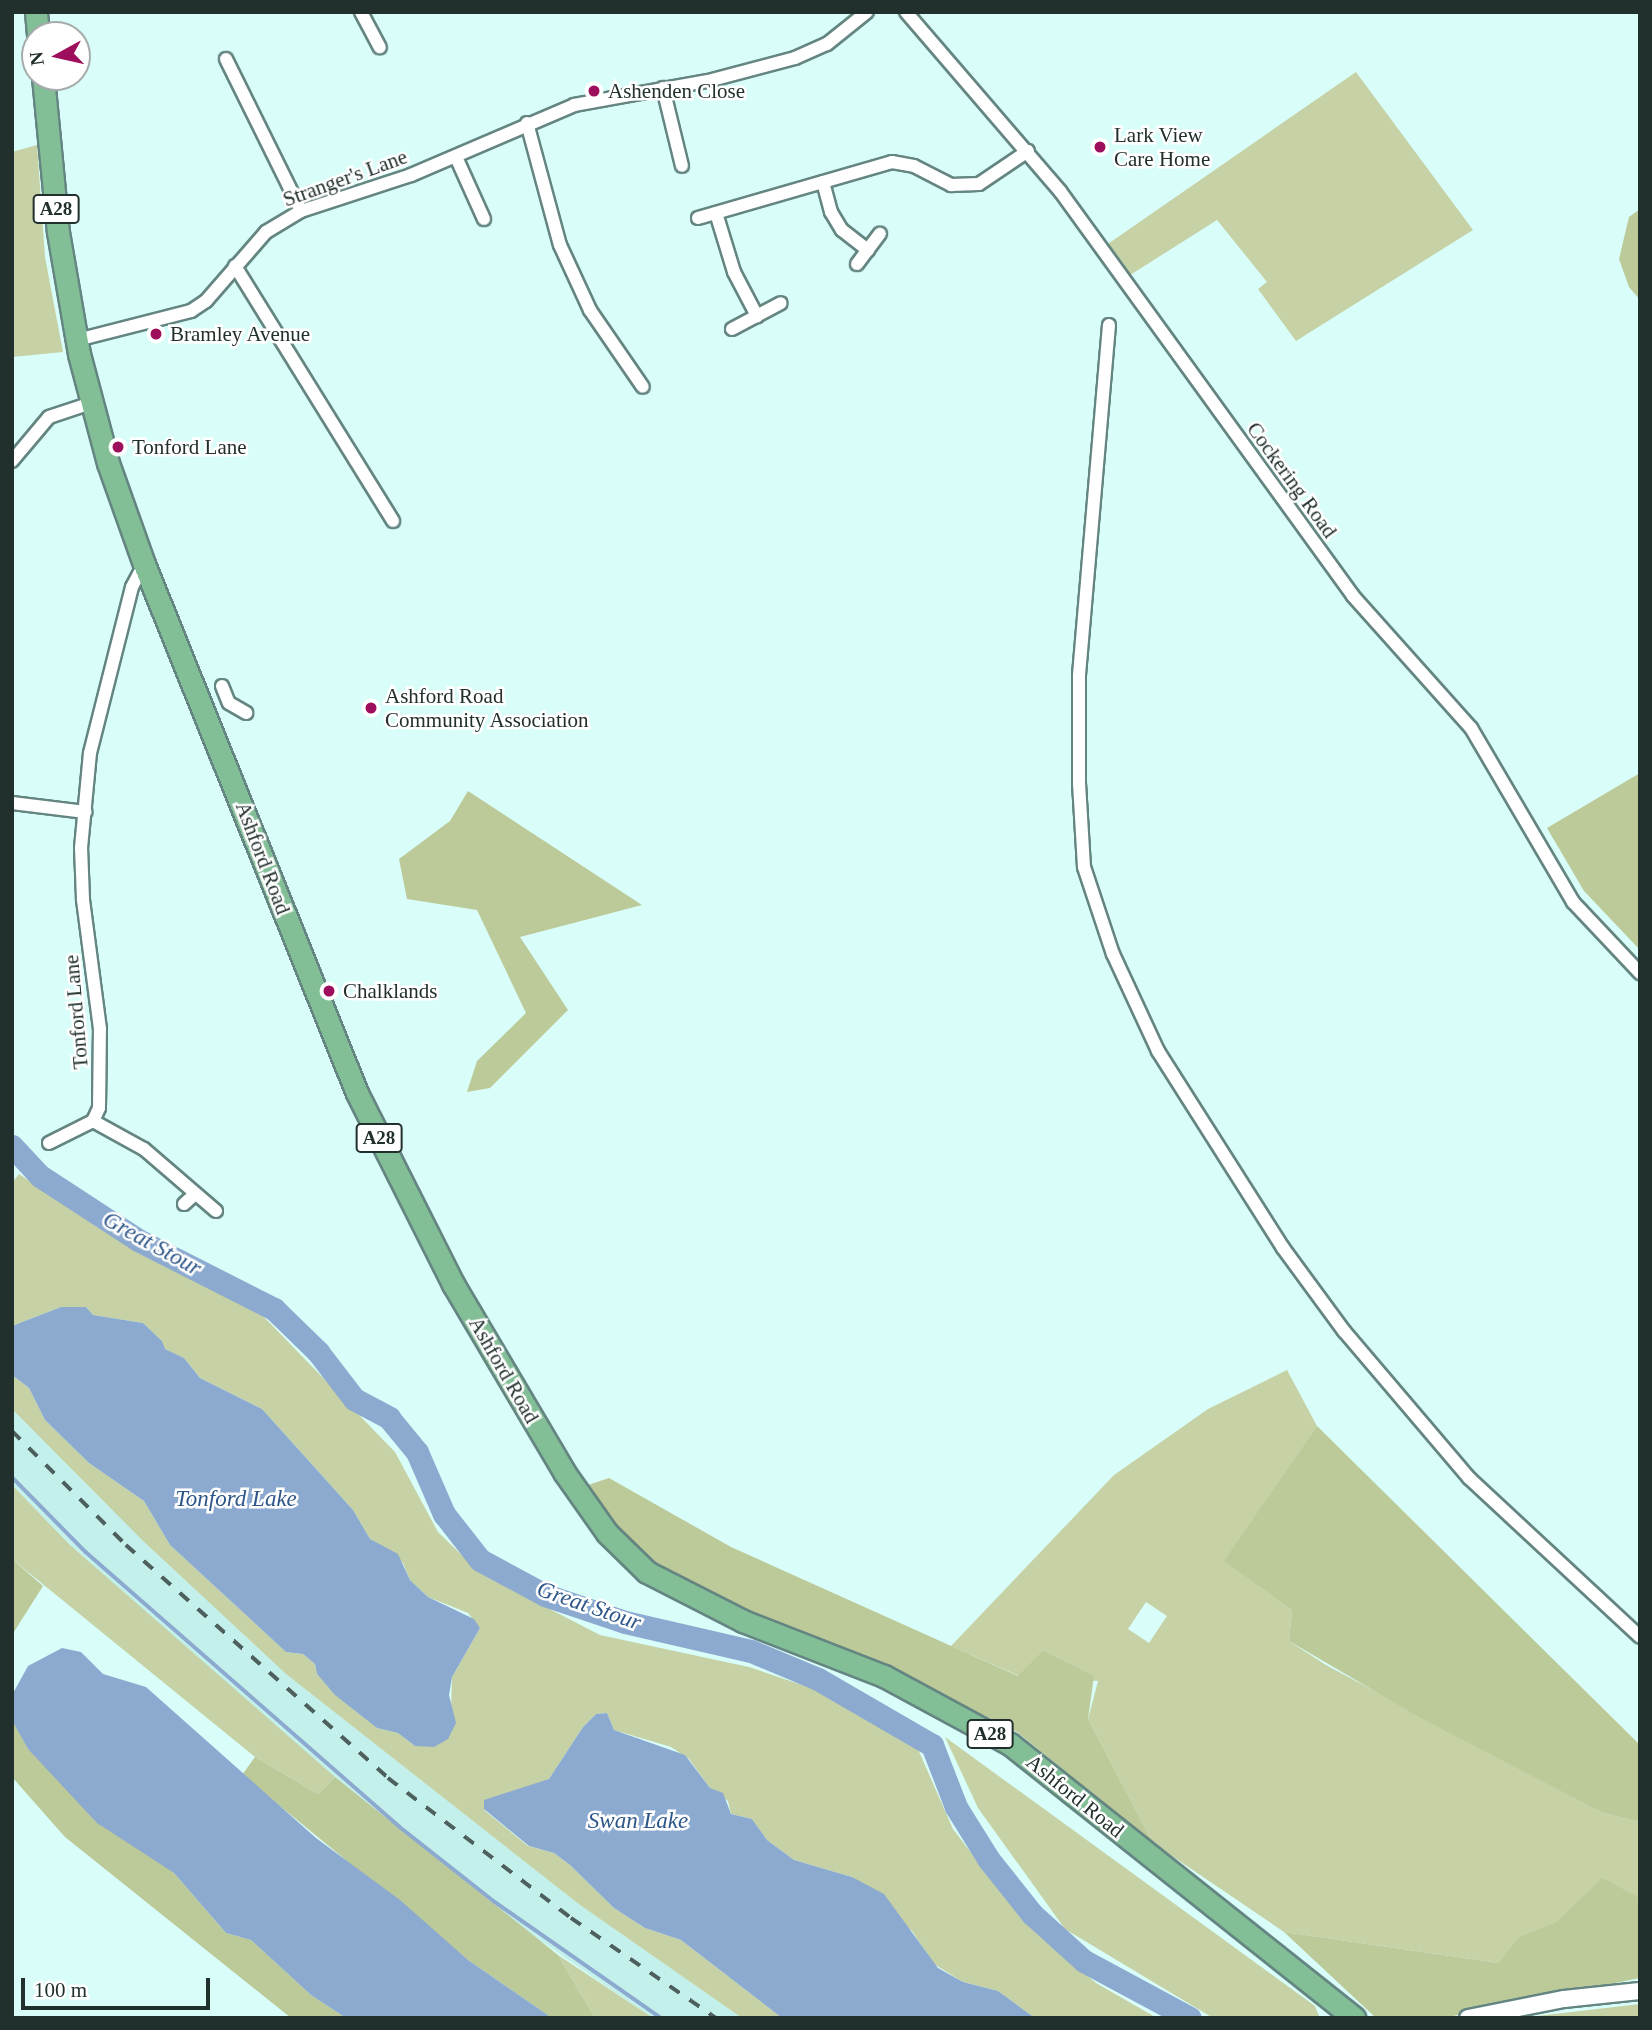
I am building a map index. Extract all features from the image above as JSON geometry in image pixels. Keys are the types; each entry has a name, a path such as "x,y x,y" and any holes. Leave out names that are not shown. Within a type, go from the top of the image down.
{"highway":[{"name":"A28","path":"44,91 58,232 91,403"},
{"name":"Ashford Road","path":"91,403 144,564 261,849 302,961 402,1188 533,1421 607,1532 633,1562 682,1593 884,1676 1010,1744 1354,2018"},
{"name":"Ashford Road","path":"1324,1995 1341,2018"}],"street":[{"path":"360,12 380,47"},
{"name":"Stranger's Lane","path":"77,340 191,311 206,301 265,232 301,211 456,157 527,123 603,97 663,88 795,58 827,44 867,12"},
{"name":"Cockering Road","path":"906,12 1028,151 1353,596 1471,727 1573,902 1640,973"},
{"path":"226,59 301,211"},
{"path":"663,88 681,166"},
{"path":"527,123 560,246 590,310 643,387"},
{"path":"698,218 892,162 914,166 951,184 979,184 1028,151"},
{"path":"456,157 484,219"},
{"path":"823,182 831,212 842,230 868,250"},
{"path":"716,213 734,272 757,316"},
{"path":"857,264 880,234"},
{"path":"235,266 393,521"},
{"path":"732,329 781,303"},
{"path":"1110,325 1079,676 1079,783 1084,867 1113,954 1158,1051 1283,1248 1344,1331 1469,1478 1640,1637"},
{"path":"12,461 49,417 91,403"},
{"name":"Tonford Lane","path":"93,1121 99,1108 101,1054 81,873 90,753 132,587 144,564"},
{"path":"222,686 229,703 246,713"},
{"path":"12,803 85,812"},
{"path":"49,1143 93,1121 144,1149 194,1195 216,1211"},
{"path":"184,1204 194,1195"},
{"path":"1470,2017 1564,1999 1640,1991"}],"shaded area":[{"path":"12,1409 143,1541 286,1674 580,1905 742,2018 652,2018 492,1907 303,1751 70,1545 12,1485"}],"green space":[{"path":"1356,72 1473,230 1296,341 1258,289 1267,282 1217,220 1127,277 1105,246"},
{"path":"37,145 45,257 63,352 12,357 12,152"},
{"path":"1640,209 1640,300 1629,287 1619,259 1629,217"},
{"path":"1640,773 1640,950 1584,891 1547,828"},
{"path":"468,791 642,905 520,937 568,1010 490,1088 467,1092 477,1061 526,1013 477,910 407,899 399,859 450,821"},
{"path":"19,1174 97,1227 263,1316 395,1452 438,1532 480,1573 600,1635 749,1667 820,1691 914,1740 953,1829 1024,1922 1096,1983 1157,2018 1035,2018 998,1991 963,1982 934,1964 912,1931 852,1877 794,1860 767,1840 752,1819 731,1814 728,1801 710,1788 689,1759 671,1747 614,1730 607,1713 596,1714 583,1727 549,1779 484,1810 528,1846 554,1853 570,1865 614,1908 645,1928 681,1940 782,2018 742,2018 580,1905 286,1674 143,1541 12,1409 12,1375 29,1388 45,1420 89,1463 144,1501 170,1545 286,1652 303,1654 315,1664 317,1674 336,1695 377,1728 398,1733 415,1746 451,1714 452,1677 480,1628 468,1613 428,1597 410,1580 403,1563 370,1539 353,1510 262,1409 200,1378 184,1358 164,1349 162,1341 143,1323 93,1315 86,1307 61,1307 12,1326 12,1183"},
{"path":"1287,1370 1317,1426 1225,1561 1292,1610 1289,1641 1326,1665 1603,1813 1640,1822 1640,1948 1499,1963 1284,1932 1153,1843 1088,1719 1098,1681 1019,1676 951,1646 1114,1475 1208,1409","holes":["1146,1602 1167,1616 1149,1643 1128,1629"]},
{"path":"1317,1426 1640,1745 1640,1822 1603,1813 1419,1717 1289,1641 1292,1610 1224,1561"},
{"path":"609,1478 731,1547 1018,1676 1043,1651 1094,1676 1088,1719 1153,1843 1017,1732 885,1666 725,1606 654,1565 628,1540 588,1485"},
{"path":"12,1485 70,1545 335,1777 318,1794 255,1757 12,1559"},
{"path":"12,1559 43,1586 12,1635"},
{"path":"12,1719 28,1749 174,1873 226,1933 251,1940 311,1995 346,2018 291,2018 65,1837 12,1777"},
{"path":"945,1737 1315,2006 1320,2018 1213,2018 1065,1929 978,1808"},
{"path":"255,1757 318,1794 335,1777 558,1955 595,2018 552,2018 468,1960 242,1775"},
{"path":"1602,1878 1640,1898 1640,1978 1443,2018 1376,2018 1284,1932 1499,1963 1519,1937 1557,1922"},
{"path":"558,1955 653,2018 595,2018"},
{"path":"1640,2004 1640,2018 1519,2018"}],"water":[{"name":"Tonford Lake","path":"61,1307 86,1307 93,1315 143,1323 162,1341 165,1349 184,1358 200,1378 262,1409 353,1510 370,1539 398,1554 410,1580 428,1597 474,1619 480,1628 452,1677 449,1695 456,1723 448,1739 434,1747 415,1746 398,1733 377,1728 335,1695 317,1674 315,1664 303,1654 286,1652 170,1545 144,1501 89,1463 45,1420 29,1388 12,1375 12,1326"},
{"path":"62,1648 81,1652 103,1674 146,1687 316,1838 400,1900 468,1960 552,2018 346,2018 311,1995 251,1940 226,1933 174,1873 97,1823 28,1749 13,1722 12,1695 28,1666"},
{"name":"Swan Lake","path":"607,1713 614,1730 685,1755 710,1788 723,1793 731,1814 752,1819 767,1840 794,1860 852,1877 884,1894 938,1968 963,1982 998,1991 1035,2018 782,2018 681,1940 645,1928 614,1908 570,1865 554,1853 529,1846 484,1809 484,1800 549,1779 583,1727 596,1714"}],"waterway":[{"name":"Great Stour","path":"12,1146 40,1176 138,1240 274,1309 318,1352 354,1399 389,1418 417,1452 444,1514 480,1560 545,1595 625,1622 751,1651 818,1679 932,1745 956,1807 989,1860 1032,1914 1084,1961 1190,2018"},
{"path":"12,1477 86,1552 400,1827 495,1902 661,2018"}],"railway":[{"path":"12,1431 126,1545 388,1778 571,1918 716,2018"}],"place":[{"name":"Ashenden Close","path":"594,91"},
{"name":"Lark View Care Home","path":"1100,147"},
{"name":"Bramley Avenue","path":"156,334"},
{"name":"Tonford Lane","path":"118,447"},
{"name":"Ashford Road Community Association","path":"371,708"},
{"name":"Chalklands","path":"329,991"}]}
